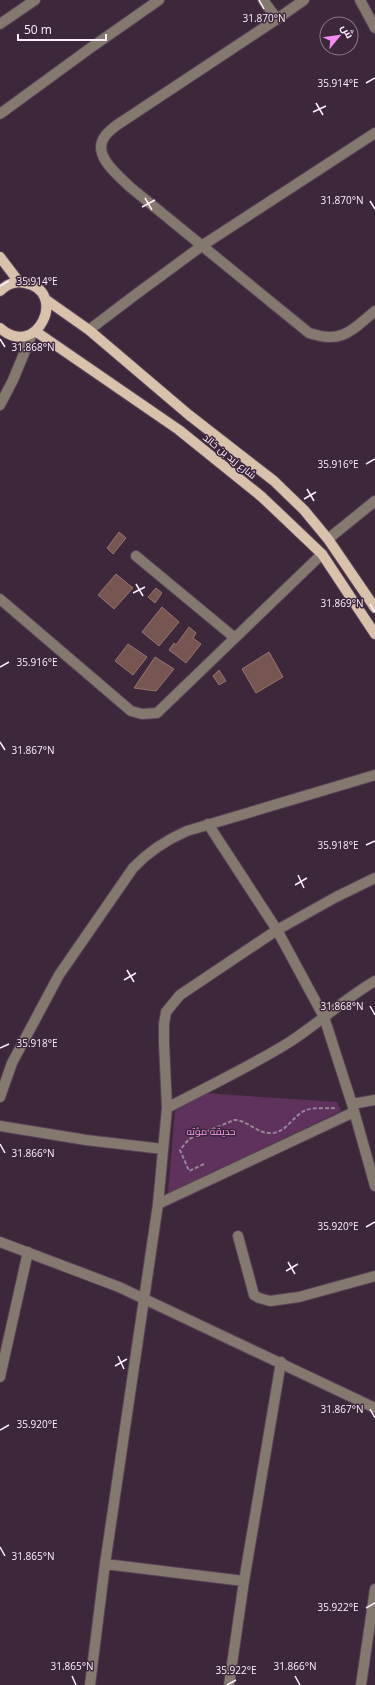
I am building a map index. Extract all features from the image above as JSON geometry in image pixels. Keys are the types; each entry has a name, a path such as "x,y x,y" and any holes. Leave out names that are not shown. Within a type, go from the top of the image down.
{"main road":[{"path":"0,257 19,282 7,285 0,291"},
{"name":"شارع زيد بن خالد","path":"19,282 29,283 37,288 45,299 89,330 189,415 274,481 304,510 328,539 375,608"},
{"path":"0,328 12,335 25,336 33,332 46,317 45,299"},
{"name":"شارع زيد بن خالد","path":"33,332 179,430 262,497 322,554 375,634"}],"street":[{"path":"0,24 35,0"},
{"path":"0,114 159,0"},
{"path":"263,0 277,19"},
{"path":"304,0 117,125 105,135 101,143 102,154 106,162 130,187 309,333 322,337 336,337 348,333 375,311"},
{"path":"360,0 375,28"},
{"path":"89,330 135,294 203,245 375,133"},
{"path":"0,405 13,380 33,332"},
{"path":"328,539 375,501"},
{"path":"0,599 131,711 142,714 157,713 322,554"},
{"path":"136,556 234,638"},
{"path":"0,1097 12,1064 59,975 133,868 155,848 170,838 208,824 375,775"},
{"path":"208,824 277,930 324,1017 353,1108 375,1186"},
{"path":"90,1685 105,1564 158,1204 167,1108 164,1024 166,1012 180,995 277,930 336,897 375,878"},
{"path":"167,1108 288,1043 349,998 375,981"},
{"path":"158,1204 353,1108 375,1100"},
{"path":"0,1126 86,1140 163,1149"},
{"path":"238,1236 254,1295 265,1300 270,1301 299,1297 375,1276"},
{"path":"0,1242 119,1287 281,1362 375,1408"},
{"path":"0,1377 28,1252"},
{"path":"229,1685 244,1581 281,1362"},
{"path":"105,1564 244,1581"},
{"path":"361,1685 375,1589"}],"path":[{"path":"204,1164 189,1171 180,1150 189,1139 234,1120 241,1120 260,1132 280,1132 295,1117 312,1108 340,1107"}],"green space":[{"name":"حديقه مؤته","path":"203,1093 337,1102 341,1111 168,1193 175,1111 181,1105"}],"building":[{"path":"119,532 126,538 113,554 107,548"},
{"path":"116,574 133,588 114,609 98,595"},
{"path":"156,588 162,593 155,603 148,597"},
{"path":"162,607 179,622 159,646 142,632"},
{"path":"189,627 196,633 193,638 201,644 186,663 169,650 174,643 176,645"},
{"path":"128,644 147,657 133,675 115,661"},
{"path":"269,652 283,677 256,693 242,669"},
{"path":"155,657 174,669 156,691 134,688"},
{"path":"219,670 226,681 219,685 213,676"}]}
